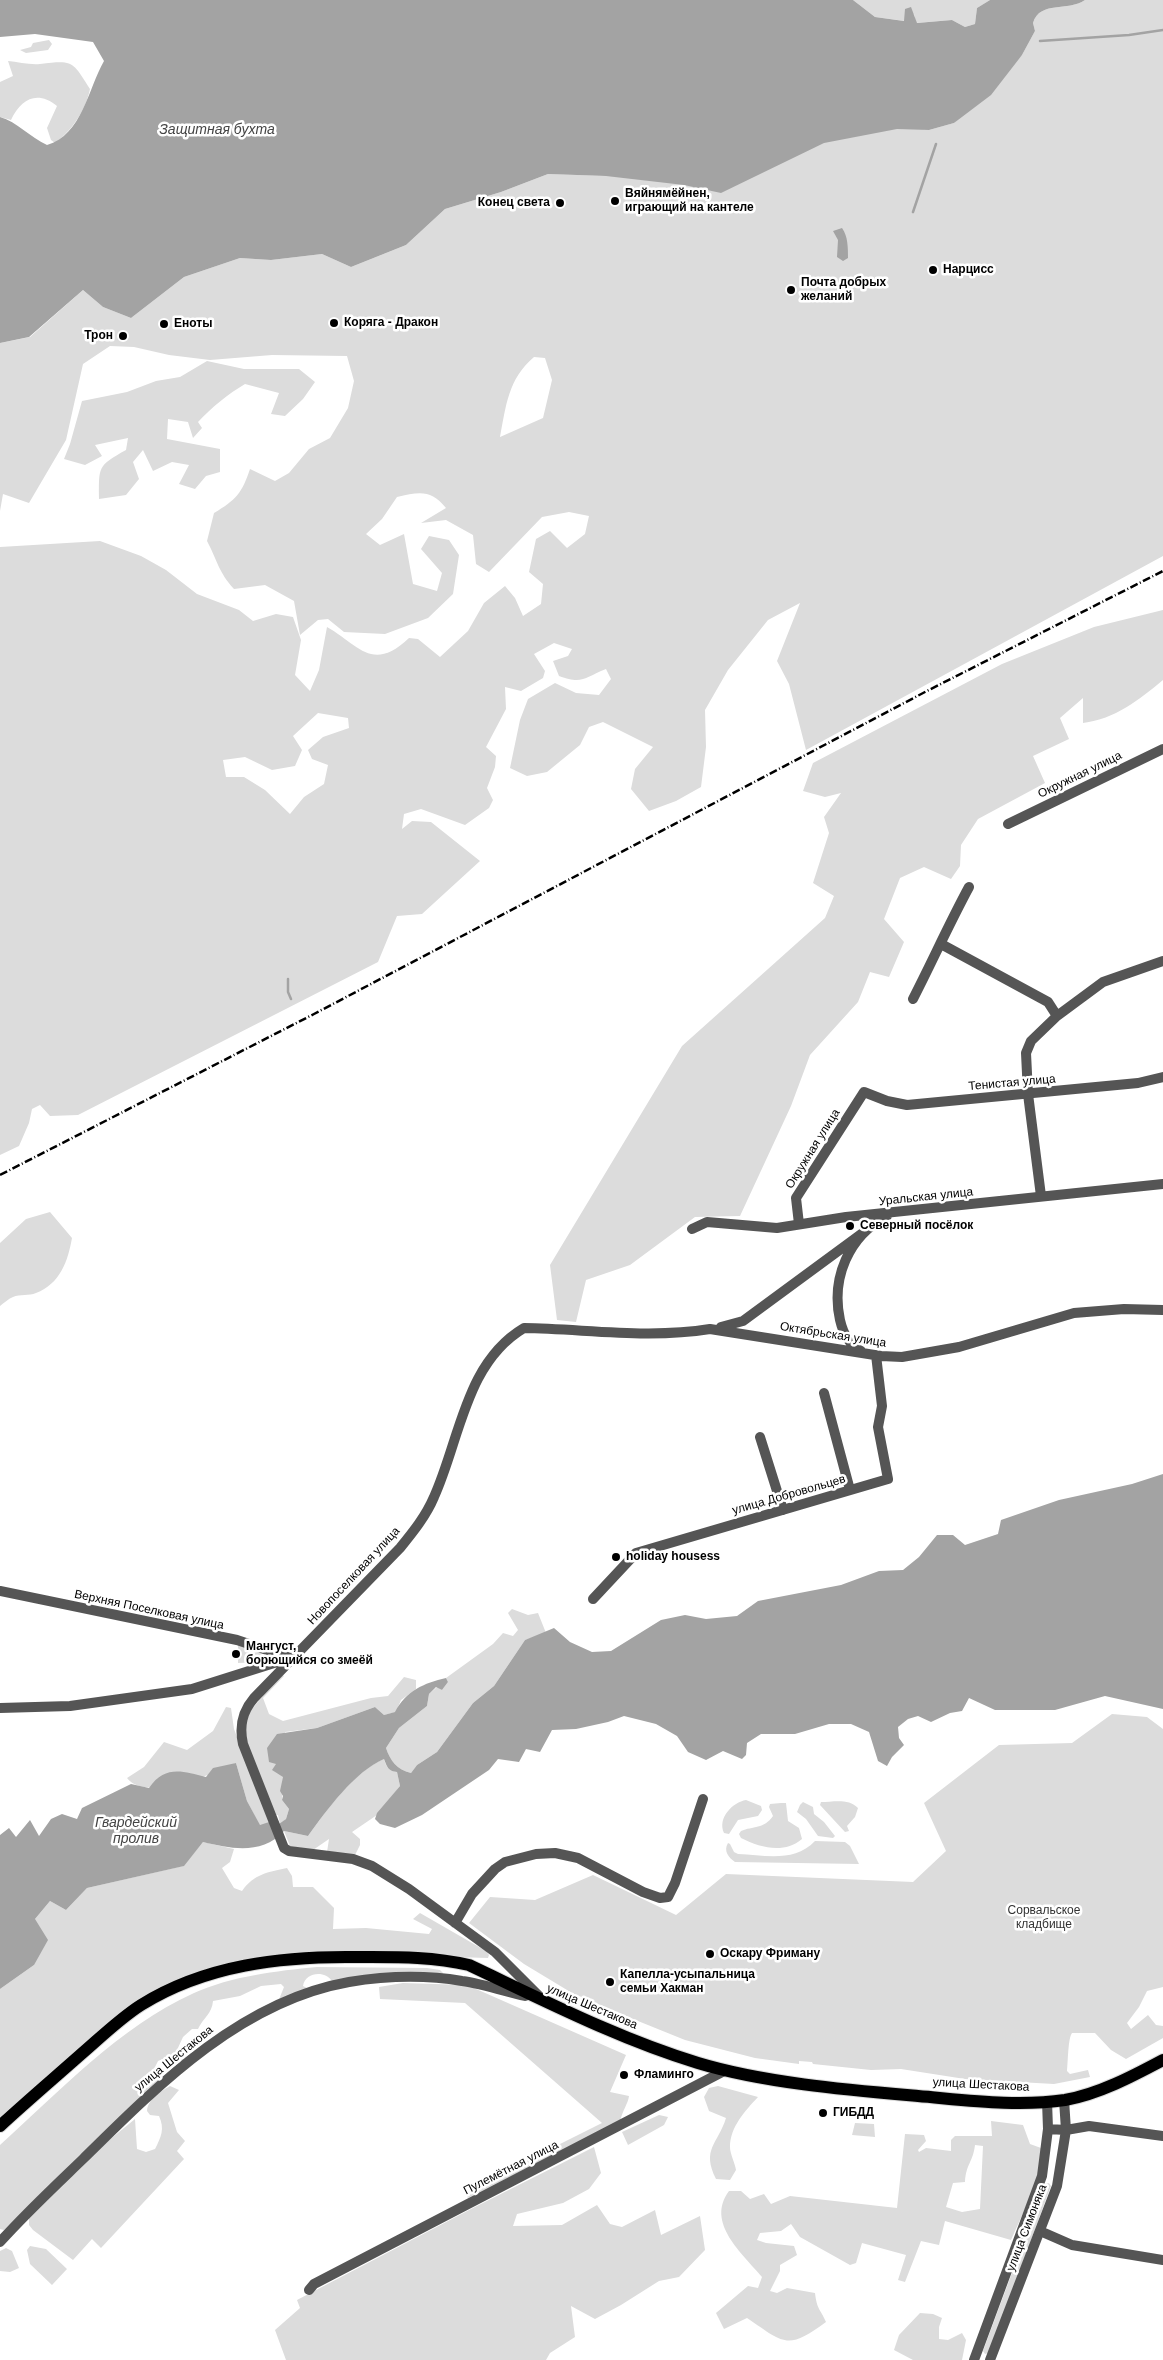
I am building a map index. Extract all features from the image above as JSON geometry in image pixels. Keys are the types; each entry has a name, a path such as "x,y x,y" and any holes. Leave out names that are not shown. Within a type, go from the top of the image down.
{"main road":[{"path":"0,2126 100,2037 141,2006 189,1981 238,1967 274,1959 428,1957 468,1965 543,2000"},
{"name":"улица Шестакова","path":"543,2000 664,2052 726,2070 874,2092 998,2102 1064,2100 1106,2087 1163,2060"}],"street":[{"name":"Окружная улица","path":"1008,824 1163,749"},
{"path":"913,999 941,944 945,930 969,888"},
{"path":"941,944 1048,1002 1057,1016"},
{"path":"1041,1196 1028,1094 1026,1053 1031,1040 1057,1016 1103,982 1163,961"},
{"name":"Тенистая улица","path":"864,1092 887,1101 907,1105 1138,1083 1163,1077"},
{"name":"Окружная улица","path":"799,1224 796,1198 864,1092"},
{"name":"Уральская улица","path":"692,1229 707,1222 777,1228 846,1217 893,1214 1041,1196 1163,1184"},
{"path":"710,1329 743,1321 881,1219 893,1214"},
{"path":"862,1352 853,1346 844,1333 839,1315 837,1295 839,1276 846,1258 864,1232"},
{"name":"Октябрьская улица","path":"524,1328 656,1334 684,1333 710,1329 876,1355 902,1357 959,1347 1074,1313 1124,1309 1163,1310"},
{"name":"Новопоселковая улица","path":"0,1708 70,1706 192,1689 291,1658 322,1629 400,1548 420,1522 434,1498 466,1406 478,1378 504,1342 524,1328"},
{"name":"улица Добровольцев","path":"593,1599 636,1553 888,1479 878,1427 882,1406 876,1355"},
{"path":"824,1393 850,1490"},
{"path":"760,1437 783,1510"},
{"name":"Верхняя Поселковая улица","path":"0,1591 237,1640 291,1658"},
{"path":"291,1658 250,1703 242,1724 243,1744 281,1843 289,1851 353,1860 372,1866 410,1889 495,1952 543,2000"},
{"path":"455,1923 472,1894 494,1869 504,1862 536,1854 555,1853 578,1858 643,1892 660,1898 668,1897 675,1883 703,1799"},
{"name":"улица Шестакова","path":"0,2242 113,2129 162,2085 231,2030 293,1997 350,1982 416,1977 462,1981 543,2000"},
{"name":"Пулемётная улица","path":"308,2290 314,2284 726,2070"},
{"name":"улица Симоняка","path":"990,2360 1057,2186 1066,2130 1064,2100"},
{"name":"улица Симоняка","path":"974,2360 1042,2176 1048,2129 1047,2101"},
{"path":"1048,2129 1066,2130 1089,2126 1163,2136"},
{"path":"1040,2231 1076,2246 1163,2260"}],"green space":[{"path":"853,0 990,0 977,8 975,24 965,27 952,20 916,23 914,14 905,21 875,17"},
{"path":"1085,0 1163,0 1163,556 806,750 789,684 777,661 800,603 768,620 728,670 705,710 706,747 701,787 676,801 649,811 631,789 635,769 653,747 603,722 589,727 580,745 547,772 527,776 510,768 520,720 528,699 555,683 576,693 599,695 611,679 606,669 579,680 559,676 553,661 568,656 572,649 554,643 534,654 545,671 543,678 521,691 505,687 506,709 486,747 496,756 495,767 487,788 493,800 489,808 465,825 421,809 404,814 402,829 412,821 431,822 480,861 422,914 397,916 378,962 78,1115 50,1116 40,1105 32,1109 29,1123 19,1146 0,1155 0,547 100,541 141,556 166,570 197,594 239,610 253,621 276,614 293,617 301,640 295,675 310,691 319,670 327,627 357,648 375,655 385,654 409,638 418,639 440,657 468,631 484,603 505,586 515,598 523,616 541,604 543,584 529,572 536,539 550,531 567,548 585,534 589,516 569,512 542,517 489,572 476,564 473,535 446,520 421,523 446,508 440,502 430,495 418,493 397,497 382,519 366,534 380,545 404,534 413,584 437,591 442,573 421,549 429,536 449,540 459,555 453,594 428,618 385,634 344,632 328,619 318,620 300,635 294,601 265,585 234,589 222,572 207,541 214,513 233,500 241,490 250,469 275,481 289,473 309,449 330,438 348,408 354,381 347,356 272,355 210,360 169,355 134,347 110,346 83,364 66,440 29,503 3,494 0,511 0,343 30,337 83,290 103,307 131,318 184,277 240,258 271,260 322,254 351,267 406,245 445,209 501,192 548,174 606,176 717,104 929,130 954,123 1022,55 1035,31 1033,23 1042,11","holes":["534,357 545,358 552,380 543,418 500,437 509,394 513,384 525,365","318,713 348,718 349,728 323,737 308,750 312,759 328,765 324,784 304,797 290,814 265,790 244,777 226,777 223,760 245,757 272,770 295,766 302,750 293,736"]},
{"path":"49,40 52,44 48,50 26,53 20,50 31,47 33,43"},
{"path":"8,61 32,64 60,62 71,64 90,89 77,119 55,143 51,140 47,128 57,106 50,101 43,98 30,99 20,107 11,120 0,117 0,82 13,76"},
{"path":"207,361 244,369 299,369 315,382 303,399 285,416 271,414 279,393 245,384 220,401 198,422 202,428 193,438 188,422 168,419 167,439 220,449 220,472 206,476 195,489 179,484 189,465 172,462 153,471 143,450 133,462 139,479 126,495 99,499 99,480 102,469 110,460 126,450 128,438 95,445 102,456 85,465 64,459 82,401 127,392 156,381 180,377"},
{"path":"1163,610 1163,680 1126,708 1095,721 1083,723 1083,698 1060,718 1069,739 1033,756 1045,783 978,819 961,845 960,866 951,879 924,867 900,878 884,919 904,942 889,977 870,972 858,1002 810,1055 791,1106 740,1216 695,1217 630,1265 586,1280 576,1322 557,1320 550,1265 682,1046 825,918 834,896 813,883 829,833 824,817 841,793 825,797 803,791 813,763 1002,664 1094,627"},
{"path":"50,1212 72,1238 68,1255 61,1271 57,1278 44,1289 33,1294 13,1297 0,1306 0,1243 26,1219"},
{"path":"512,1609 528,1615 538,1613 546,1633 525,1640 494,1686 473,1703 437,1752 417,1765 411,1773 398,1767 386,1748 399,1728 427,1706 429,1694 437,1687 442,1690 448,1682 446,1678 493,1644 503,1633 513,1636 518,1630 508,1613"},
{"path":"238,1644 261,1651 263,1662 238,1663"},
{"path":"281,1674 284,1676 263,1698 269,1714 283,1721 371,1698 388,1696 404,1677 416,1680 416,1689 401,1700 396,1712 384,1715 375,1707 317,1728 285,1732 276,1764 283,1777 282,1800 289,1809 286,1819 280,1824 278,1815 273,1815 244,1739 247,1715"},
{"path":"226,1707 231,1708 234,1729 269,1822 260,1826 247,1801 236,1763 196,1779 163,1787 136,1785 127,1778 144,1767 164,1742 187,1750 213,1731"},
{"name":"Сорвальское кладбище","path":"1112,1714 1147,1717 1163,1729 1163,1987 1147,1991 1139,2007 1127,2023 1131,2029 1148,2015 1156,2025 1163,2026 1163,2038 1126,2059 1111,2050 1095,2033 1072,2033 1067,2071 1070,2074 1088,2070 1090,2077 1054,2084 965,2079 901,2069 871,2070 813,2064 812,2062 799,2061 799,2064 755,2058 685,2040 572,1993 524,1964 469,1923 490,1897 535,1900 593,1875 676,1915 726,1874 913,1882 946,1851 924,1803 999,1745 1072,1743"},
{"path":"384,1759 388,1768 397,1772 400,1786 377,1815 352,1832 360,1839 360,1845 355,1855 327,1852 329,1839 313,1850 290,1846 284,1831 308,1836 342,1792 362,1772"},
{"path":"746,1800 761,1806 762,1810 758,1816 738,1820 729,1834 724,1833 722,1827 724,1816 731,1807"},
{"path":"803,1802 813,1807 814,1814 824,1822 835,1836 833,1838 818,1836 806,1819 797,1812"},
{"path":"821,1802 846,1802 858,1808 855,1817 847,1826 849,1831 845,1832 820,1805"},
{"path":"786,1803 788,1821 799,1828 802,1839 788,1847 772,1848 764,1847 741,1838 739,1834 741,1831 762,1825 770,1820 773,1816 769,1807 770,1804"},
{"path":"815,1841 845,1842 850,1846 859,1864 735,1862 726,1851 728,1843 734,1852 738,1854 789,1855 807,1848"},
{"path":"203,1842 234,1849 230,1862 222,1868 234,1888 242,1891 257,1877 287,1868 292,1876 293,1887 313,1887 334,1908 333,1929 366,1928 429,1934 432,1929 413,1919 420,1913 486,1951 489,1955 488,1958 317,1953 163,1991 0,2122 0,1989 34,1965 35,1919 50,1901 66,1910 87,1888 183,1866"},
{"path":"317,1967 427,1968 440,1970 443,1973 442,1975 330,1983 332,1981 329,1977 316,1974 311,1975 305,1981 303,1986 307,1988 278,2002 284,1987 281,1984 261,1986 240,1996 213,2001 209,2013 198,2029 192,2029 183,2037 177,2050 185,2055 186,2059 179,2063 170,2056 158,2061 153,2071 159,2080 4,2230 0,2229 0,2145 68,2082 115,2042 167,2007 209,1987 239,1978"},
{"path":"403,1983 467,1985 626,2055 610,2092 629,2096 620,2122 468,2198 464,2192 602,2123 465,2003 380,1999 379,1987"},
{"path":"170,2086 179,2090 168,2103 177,2132 185,2141 177,2151 184,2159 101,2248 92,2239 73,2260 33,2230 29,2225 29,2217 86,2159 135,2119 137,2149 146,2152 155,2149 162,2125 159,2116 150,2115 147,2111 155,2096"},
{"path":"718,2086 758,2097 735,2126 730,2150 736,2170 730,2180 716,2179 710,2160 712,2147 726,2118 709,2111 704,2097 709,2088"},
{"path":"659,2115 668,2117 664,2125 628,2145 622,2132"},
{"path":"991,2121 1023,2125 1030,2144 1041,2148 1040,2175 1011,2240 945,2221 939,2245 921,2241 905,2282 898,2280 906,2255 862,2243 856,2263 850,2265 800,2237 791,2224 781,2231 760,2233 757,2240 766,2243 794,2246 797,2255 780,2265 780,2271 770,2291 777,2293 787,2288 815,2293 818,2306 826,2322 794,2340 778,2338 747,2318 724,2329 716,2313 748,2286 758,2288 762,2277 737,2248 724,2226 721,2215 723,2203 729,2191 741,2191 750,2199 764,2194 771,2204 790,2196 897,2208 905,2134 924,2135 926,2141 918,2150 919,2152 926,2148 951,2151 951,2140 955,2136 992,2136","holes":["975,2145 983,2146 980,2209 962,2212 946,2207 953,2183 965,2182"]},
{"path":"855,2123 874,2124 875,2137 852,2135"},
{"path":"594,2147 601,2173 589,2189 563,2203 517,2214 513,2226 562,2225 597,2205 610,2224 622,2227 655,2210 661,2235 700,2216 705,2250 679,2277 659,2281 595,2319 571,2306 575,2337 550,2353 546,2360 286,2360 275,2330 300,2308 297,2300"},
{"path":"1049,2183 1051,2186 989,2353 985,2354 983,2351 1045,2184"},
{"path":"30,2246 46,2249 67,2269 52,2285 30,2264 27,2250"},
{"path":"6,2248 12,2251 19,2268 10,2272 0,2271 0,2251"},
{"path":"920,2313 933,2314 942,2318 939,2327 939,2339 948,2340 962,2333 966,2340 962,2360 913,2360 894,2350 899,2335"}],"water":[{"name":"Защитная бухта","path":"0,0 853,0 875,17 904,21 905,9 911,7 917,23 952,20 965,27 975,24 977,8 990,0 1085,0 1042,11 1033,23 1035,31 1022,55 991,95 954,123 929,130 897,129 824,143 721,193 684,185 606,176 548,174 501,192 445,209 406,245 351,267 322,254 271,260 240,258 184,277 131,318 103,307 83,290 29,337 0,343 0,117 12,122 47,145 59,140 68,132 83,110 104,61 93,42 35,34 0,37"},
{"path":"842,228 847,238 848,250 848,258 843,261 837,257 838,240 833,231"},
{"name":"Гвардейский пролив","path":"1163,1474 1163,1709 1105,1696 1055,1710 995,1710 969,1698 962,1711 950,1713 931,1722 918,1716 908,1719 898,1727 899,1738 904,1745 892,1757 887,1766 878,1761 869,1732 851,1724 829,1724 795,1734 761,1734 747,1743 746,1755 742,1759 723,1751 706,1760 688,1752 677,1736 656,1724 624,1716 608,1722 576,1729 552,1730 540,1752 526,1749 519,1762 498,1759 489,1770 422,1815 395,1828 380,1824 375,1819 377,1813 400,1786 397,1772 388,1768 384,1759 373,1765 352,1782 332,1804 308,1836 284,1831 266,1844 246,1848 225,1847 203,1842 184,1866 87,1888 66,1910 50,1901 35,1919 48,1940 34,1965 0,1989 0,1835 9,1828 16,1837 30,1820 39,1836 51,1819 62,1814 77,1819 82,1808 131,1784 149,1788 161,1776 174,1772 206,1777 213,1768 236,1763 247,1801 260,1825 269,1822 272,1829 286,1819 289,1809 282,1800 283,1796 280,1791 283,1777 272,1770 276,1764 269,1762 267,1748 277,1734 317,1728 375,1707 384,1715 395,1712 399,1705 416,1689 430,1682 446,1678 448,1682 442,1690 436,1687 429,1694 427,1706 399,1728 386,1748 395,1764 402,1770 411,1773 417,1765 437,1752 473,1703 494,1686 525,1640 554,1628 570,1642 592,1652 611,1651 661,1620 685,1615 706,1619 737,1616 758,1601 841,1585 879,1571 903,1570 919,1557 937,1535 953,1535 965,1545 998,1534 1001,1520 1059,1500 1132,1484"}],"waterway":[{"path":"1040,41 1129,35 1163,30"},
{"path":"913,212 936,144"},
{"path":"288,979 288,992 291,999"}],"railway":[{"path":"0,1175 314,1014 925,692 1163,571"}],"place":[{"name":"Вяйнямёйнен, играющий на кантеле","path":"615,201"},
{"name":"Конец света","path":"560,203"},
{"name":"Нарцисс","path":"933,270"},
{"name":"Почта добрых желаний","path":"791,290"},
{"name":"Коряга - Дракон","path":"334,323"},
{"name":"Еноты","path":"164,324"},
{"name":"Трон","path":"123,336"},
{"name":"Северный посёлок","path":"850,1226"},
{"name":"holiday housess","path":"616,1557"},
{"name":"Мангуст, борющийся со змеёй","path":"236,1654"},
{"name":"Оскару Фриману","path":"710,1954"},
{"name":"Капелла-усыпальница семьи Хакман","path":"610,1982"},
{"name":"Фламинго","path":"624,2075"},
{"name":"ГИБДД","path":"823,2113"}]}
